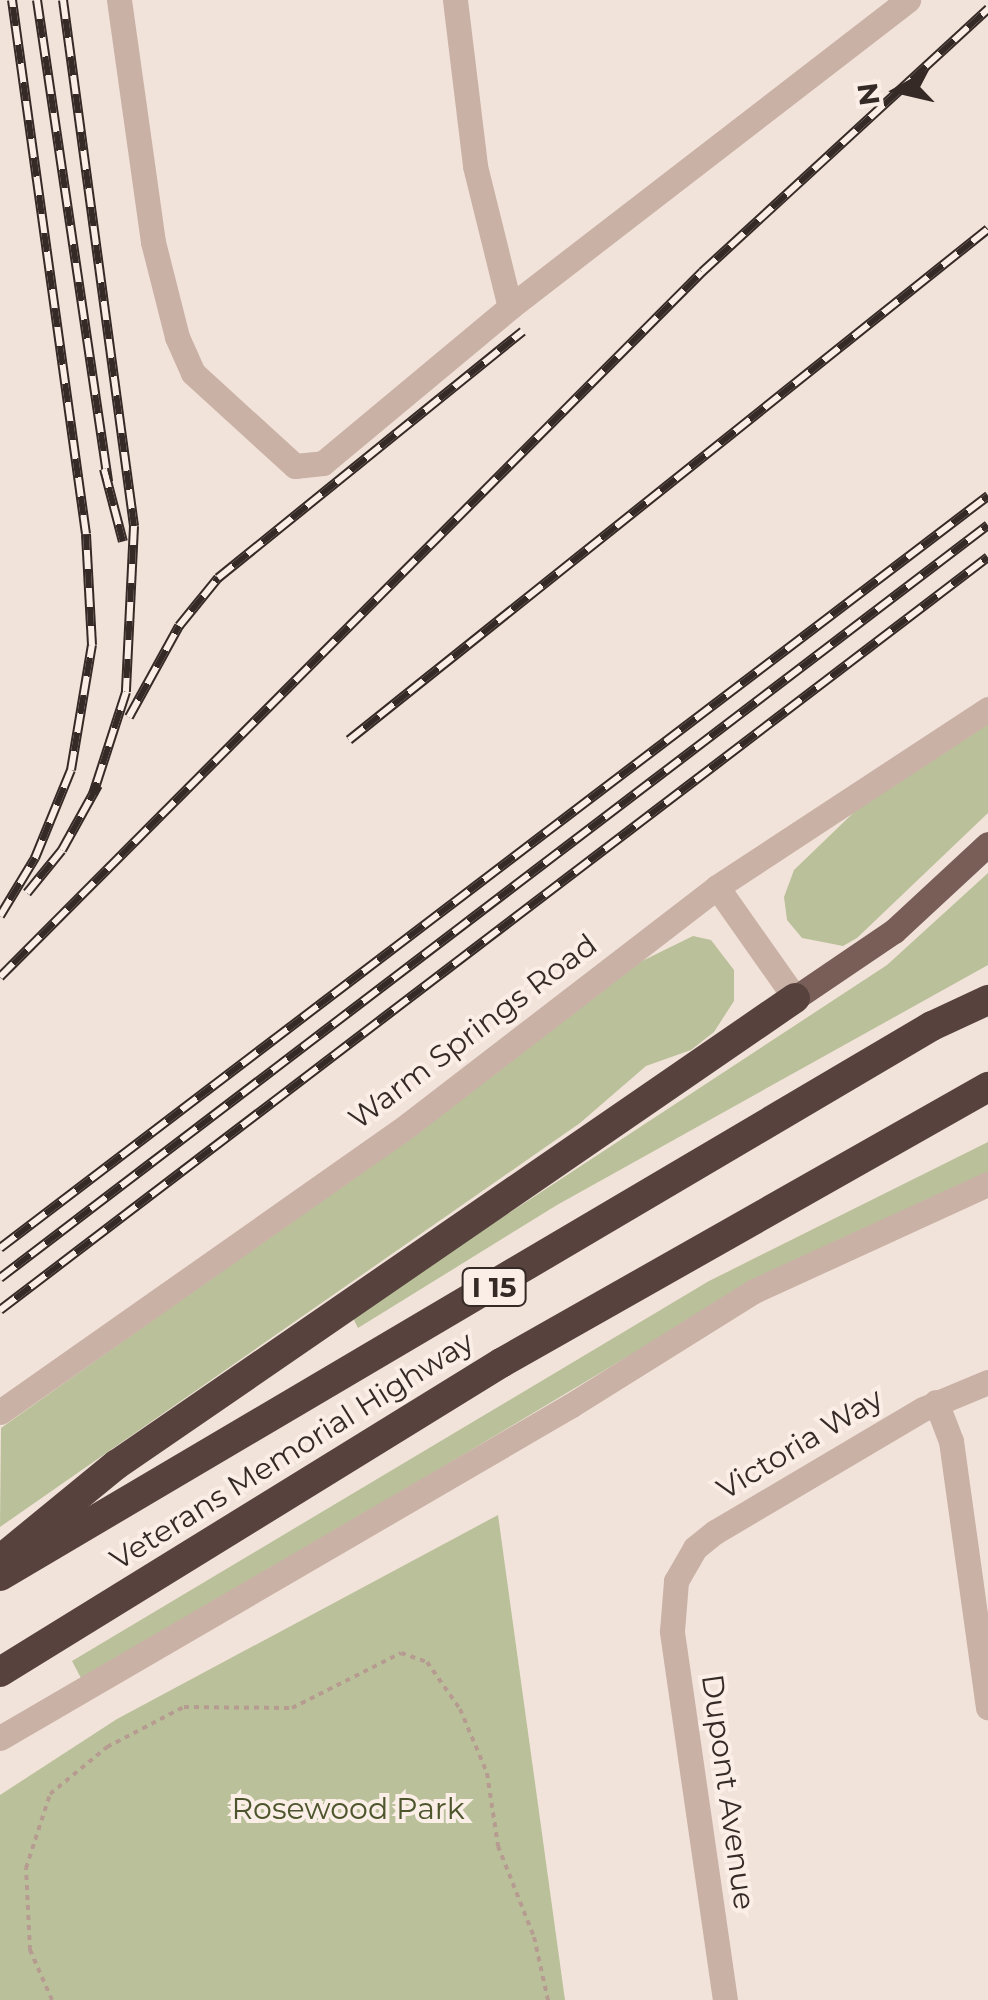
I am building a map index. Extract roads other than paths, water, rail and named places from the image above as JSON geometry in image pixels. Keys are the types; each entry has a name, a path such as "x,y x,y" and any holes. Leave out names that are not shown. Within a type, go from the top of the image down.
{"highway":[{"path":"0,1560 116,1466 795,998"},
{"name":"Veterans Memorial Highway","path":"0,1576 932,1026 988,1000"},
{"name":"Veterans Memorial Highway","path":"0,1672 501,1364 988,1087"},
{"path":"919,1125 988,1105"}],"main road":[{"path":"795,998 894,931 988,844"}],"street":[{"path":"119,0 153,242 177,337 193,373 295,466 323,463 510,307 908,0"},
{"path":"454,0 476,166 510,307"},
{"name":"Warm Springs Road","path":"0,1412 408,1125 717,886 988,710"},
{"path":"717,886 795,998"},
{"path":"0,1738 554,1415 754,1291 988,1184"},
{"name":"Victoria Way","path":"673,1593 688,1558 704,1540 936,1402 988,1382"},
{"path":"936,1402 949,1433 988,1707"},
{"name":"Dupont Avenue","path":"673,1593 672,1630 725,2000"}],"railway":[{"path":"0,916 35,858 71,770 92,645 86,534 12,0"},
{"path":"37,0 108,482"},
{"path":"63,0 134,526 126,692 93,794"},
{"path":"0,977 702,272 988,9"},
{"path":"349,740 988,229"},
{"path":"129,717 179,626 218,578 523,331"},
{"path":"104,469 123,542"},
{"path":"0,1248 988,496"},
{"path":"0,1278 988,525"},
{"path":"0,1310 988,557"},
{"path":"27,893 62,850 98,785"}],"park label":[{"name":"Rosewood Park","path":"348,1809"}]}
